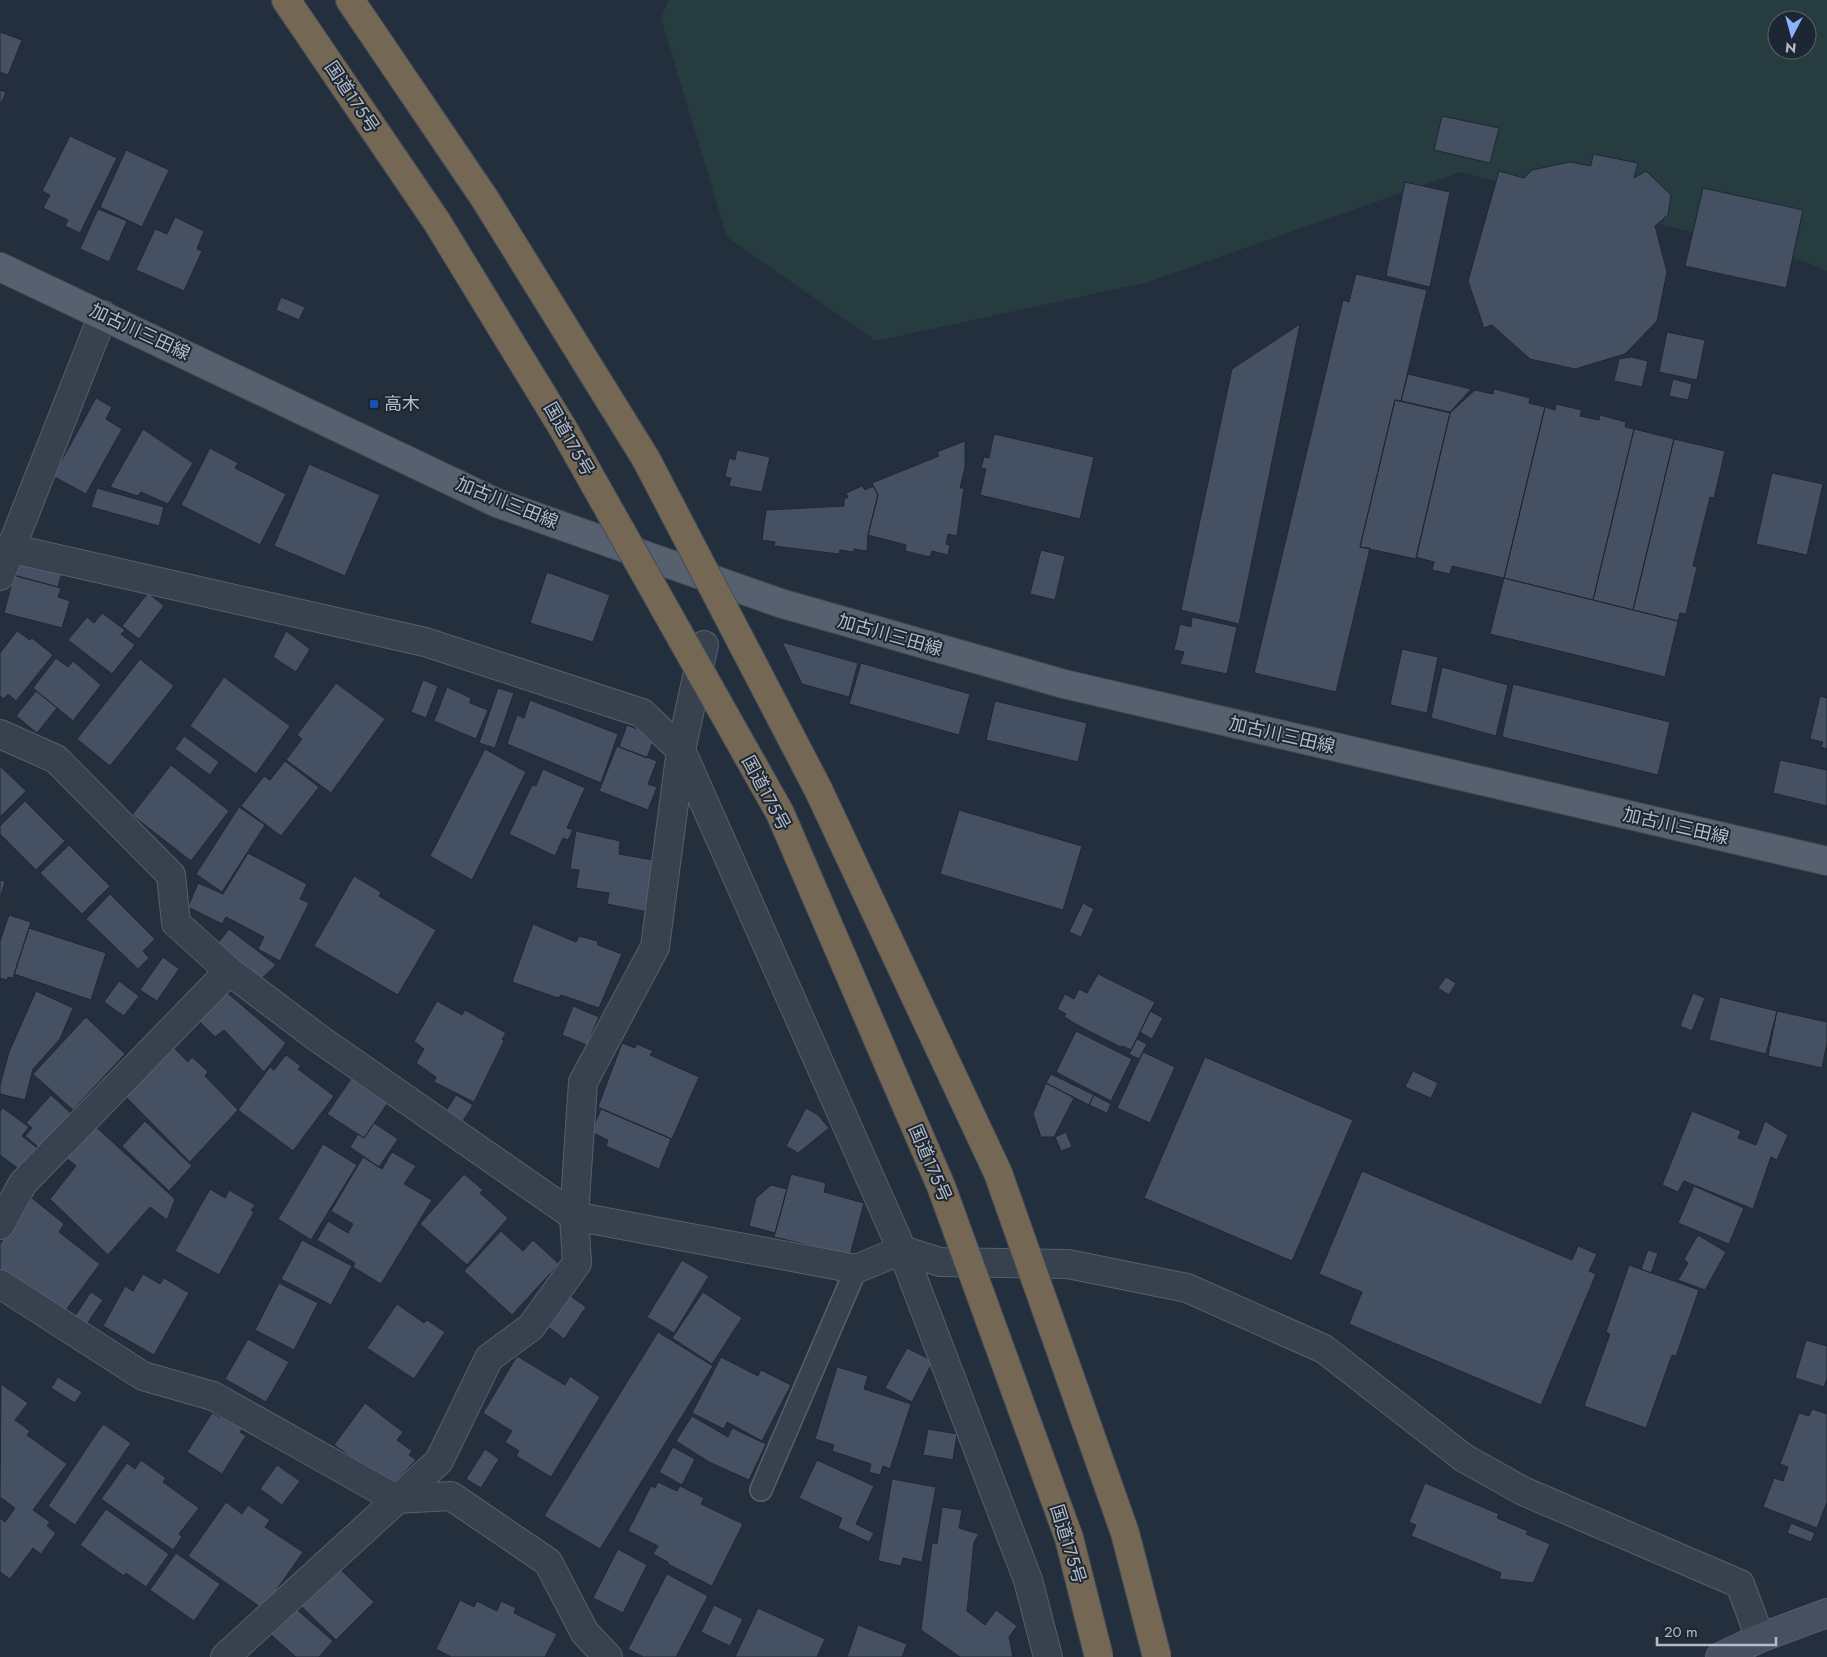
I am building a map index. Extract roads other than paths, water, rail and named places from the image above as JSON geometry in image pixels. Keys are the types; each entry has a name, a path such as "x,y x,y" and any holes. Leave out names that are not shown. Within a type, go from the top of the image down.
{"highway":[{"name":"国道175号","path":"286,0 437,222 564,430 780,813 940,1186 1069,1538 1098,1657"},
{"path":"350,0 485,199 646,459 818,789 998,1173 1125,1532 1157,1657"}],"main road":[{"name":"加古川三田線","path":"0,266 497,502 780,603 1064,684 1827,861"}],"street":[{"path":"0,576 9,531 103,315"},
{"path":"9,531 424,642 642,713 681,750 902,1250 1028,1580 1048,1657"},
{"path":"224,1657 439,1461 489,1358 531,1327 577,1263 574,1216 583,1082 655,947 681,750 704,645"},
{"path":"0,734 56,759 171,875 176,924 229,971 318,1038 574,1216 856,1269 902,1250 940,1262 1068,1264 1187,1288 1324,1349 1464,1458 1523,1491 1740,1584 1760,1638"},
{"path":"0,1225 23,1183 229,971"},
{"path":"0,1284 143,1376 213,1396 396,1499 451,1496 548,1562 585,1633 608,1657"},
{"path":"1720,1657 1760,1638 1827,1613"}],"lane":[{"path":"761,1490 856,1269"}],"place":[{"name":"高木","path":"374,404"}]}
